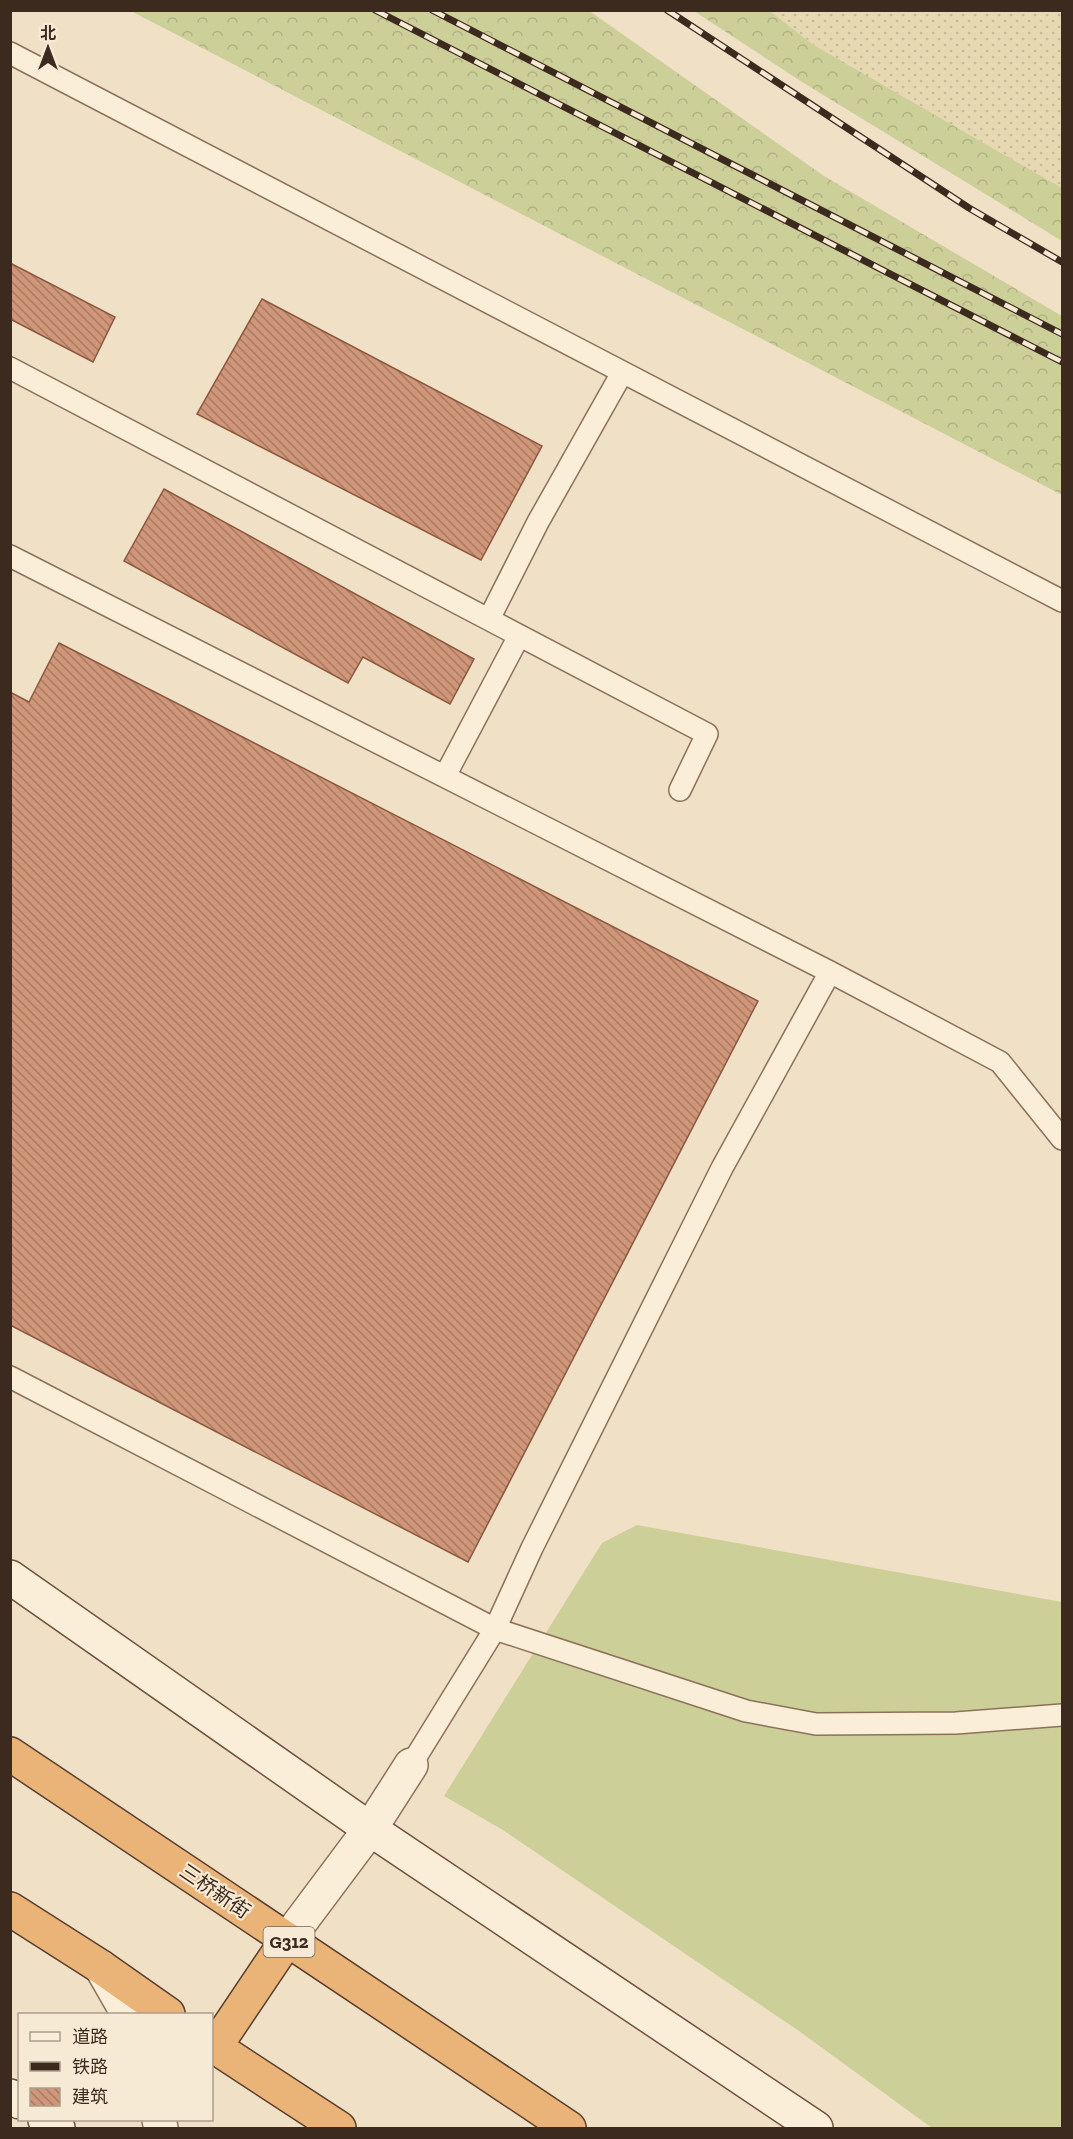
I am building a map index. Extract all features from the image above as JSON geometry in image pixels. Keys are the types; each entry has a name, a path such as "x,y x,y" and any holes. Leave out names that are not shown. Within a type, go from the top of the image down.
{"highway":[{"name":"三桥新街","path":"10,1754 569,2128"},
{"path":"10,1909 101,1967 167,2013"},
{"path":"287,1940 213,2046 339,2128"}],"main road":[{"path":"10,1577 369,1829 816,2128"},
{"path":"287,1940 369,1829 411,1765"},
{"path":"101,1967 127,2013"}],"lane":[{"path":"10,53 1062,602"},
{"path":"10,368 707,734 680,790"},
{"path":"489,620 567,469 622,372"},
{"path":"10,556 830,972 1000,1062 1062,1139"},
{"path":"445,776 519,636"},
{"path":"411,1765 495,1629 532,1548 722,1168 830,972"},
{"path":"10,1377 495,1629 746,1710 816,1724 956,1723 1062,1714"}],"shaded area":[{"path":"770,11 1062,11 1062,188 812,44"}],"green space":[{"path":"588,10 824,176 1062,316 1062,495 131,11"},
{"path":"694,11 770,11 812,44 1062,188 1062,241 802,82"},
{"path":"637,1525 1062,1602 1062,2128 932,2128 799,2031 503,1830 444,1796 602,1543"}],"building":[{"path":"10,263 115,317 93,362 10,319"},
{"path":"262,299 542,446 481,560 197,414"},
{"path":"164,489 474,659 450,704 363,657 348,683 124,561"},
{"path":"59,643 758,1001 468,1562 10,1325 10,692 29,702"}],"railway":[{"path":"375,10 1062,362"},
{"path":"432,10 1062,334"},
{"path":"667,10 969,208 1062,262"}]}
